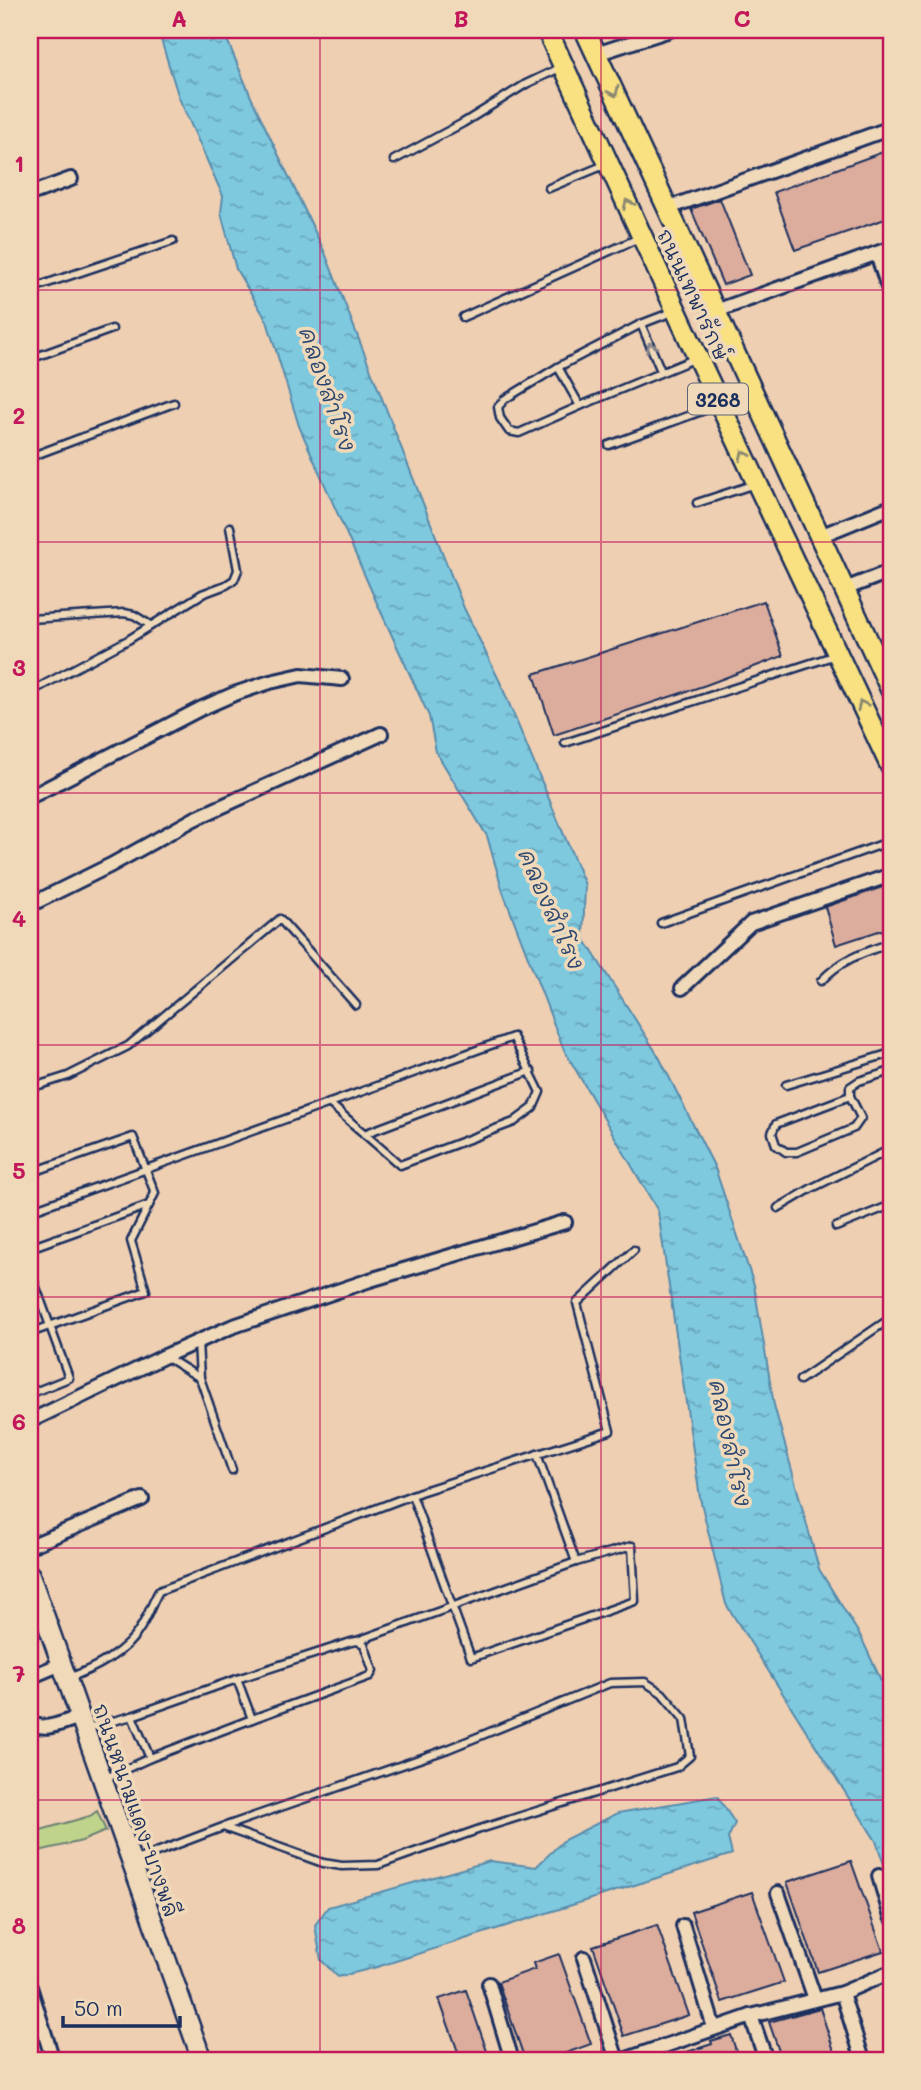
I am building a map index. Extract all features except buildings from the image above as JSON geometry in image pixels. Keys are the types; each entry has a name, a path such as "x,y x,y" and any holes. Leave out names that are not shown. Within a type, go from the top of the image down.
{"main road":[{"name":"ถนนเทพารักษ์","path":"547,30 891,767"},
{"name":"ถนนเทพารักษ์","path":"585,30 891,690"},
{"name":"ถนนหนามแดง-บางพลี","path":"30,1575 202,2060"}],"street":[{"path":"596,54 670,30"},
{"path":"668,208 891,128"},
{"path":"30,194 71,179"},
{"path":"716,311 891,248"},
{"path":"877,254 891,296"},
{"path":"820,536 891,507"},
{"path":"845,589 891,571"},
{"path":"30,797 234,694 270,681 301,675 342,679"},
{"path":"30,905 111,865 194,819 382,734"},
{"path":"682,988 751,923 891,875"},
{"path":"30,1421 231,1327 370,1280 565,1222"},
{"path":"30,1546 142,1499"},
{"path":"30,1680 35,1675 64,1671"},
{"path":"30,1721 38,1727 47,1728 82,1723"},
{"path":"879,1876 891,1917"},
{"path":"778,1893 815,1999"},
{"path":"683,1926 715,2028"},
{"path":"584,1958 617,2060"},
{"path":"624,2060 751,2016 842,1993 891,1972"},
{"path":"489,1984 512,2060"},
{"path":"30,1986 53,2060"},
{"path":"842,1993 863,2060"},
{"path":"751,2016 766,2060"},
{"path":"662,2047 667,2060"}],"lane":[{"path":"394,160 463,123 526,84 564,66"},
{"path":"549,188 609,163"},
{"path":"463,317 643,237"},
{"path":"30,289 173,241"},
{"path":"676,310 640,324 558,367 505,399 498,407 500,418 509,431 519,433 661,371 698,358"},
{"path":"640,324 661,371"},
{"path":"30,359 112,329"},
{"path":"558,367 580,405"},
{"path":"30,457 174,403"},
{"path":"609,445 720,404"},
{"path":"697,503 757,483"},
{"path":"30,692 128,640 202,594 234,580 238,570 230,527"},
{"path":"30,619 124,613 134,615 150,625"},
{"path":"565,743 838,655"},
{"path":"660,923 891,841"},
{"path":"30,1088 68,1076 128,1046 280,919 356,1005"},
{"path":"821,981 834,967 848,958 891,943"},
{"path":"30,1211 147,1168 513,1037 540,1092 533,1108 514,1122 400,1165 329,1103"},
{"path":"786,1085 891,1053"},
{"path":"364,1134 531,1071"},
{"path":"850,1096 776,1124 772,1133 776,1145 786,1152 797,1152 854,1128 861,1118 850,1096 850,1087 859,1080 891,1071"},
{"path":"30,1173 133,1137 155,1193 131,1241 146,1291 30,1333"},
{"path":"778,1208 891,1149"},
{"path":"30,1248 149,1205"},
{"path":"836,1227 891,1205"},
{"path":"64,1671 94,1669 131,1642 159,1591 412,1495 610,1431 577,1303 634,1250"},
{"path":"30,1271 69,1378 32,1393 30,1388"},
{"path":"800,1380 891,1318"},
{"path":"198,1342 200,1378 232,1470"},
{"path":"165,1356 200,1378"},
{"path":"537,1454 576,1562"},
{"path":"82,1723 132,1716 357,1641 451,1606 576,1562 632,1546 635,1601 471,1658 451,1606 412,1495"},
{"path":"102,1780 150,1758 370,1676 373,1671 363,1643 357,1641"},
{"path":"237,1679 252,1719"},
{"path":"131,1862 223,1827 449,1749 610,1683 645,1682 662,1693 684,1719 689,1742 690,1756 677,1767 480,1829 378,1865 342,1866 323,1863 223,1827"},
{"path":"132,1716 150,1758"}],"green space":[{"path":"97,1811 106,1831 82,1841 30,1853 30,1833 90,1816"}],"water":[{"name":"คลองสำโรง","path":"158,30 223,30 251,97 325,253 464,608 500,682 585,885 583,937 659,1057 715,1168 754,1285 774,1405 819,1569 861,1637 891,1702 891,1885 876,1841 726,1604 700,1498 658,1211 563,1048 503,892 487,836 436,752 429,716 299,426 267,321 236,269 221,213 223,196 179,98"},
{"path":"717,1796 735,1823 728,1838 732,1854 377,1967 338,1977 321,1960 315,1925 328,1907 490,1861 536,1867 564,1840 618,1813"}]}
